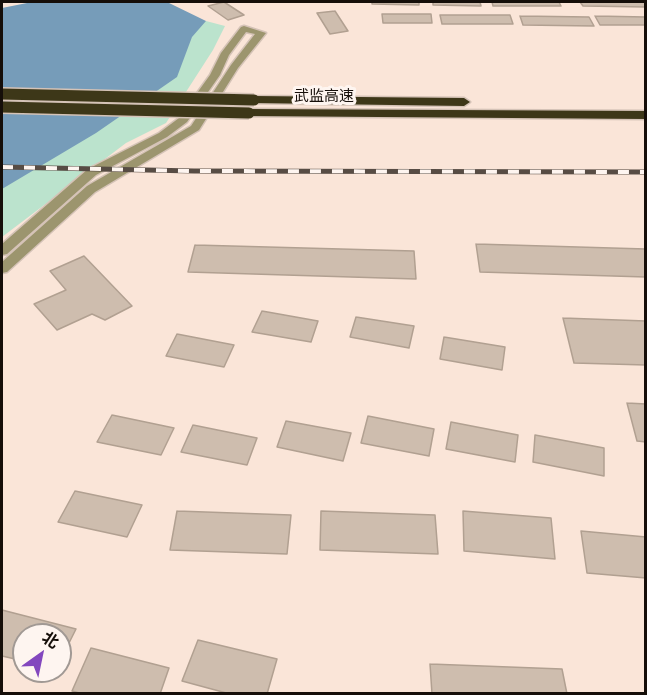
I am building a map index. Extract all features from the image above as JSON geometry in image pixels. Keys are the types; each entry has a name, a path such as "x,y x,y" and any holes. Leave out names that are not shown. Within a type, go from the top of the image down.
{"highway":[{"name":"武监高速","path":"2,94 254,100 645,103"},
{"name":"武监高速","path":"2,107 249,113 645,115"}],"street":[{"path":"2,251 92,172 163,135 183,120 215,75 224,55 244,29 261,33 241,57 195,128 91,189 2,269"}],"green space":[{"path":"206,21 225,26 213,50 166,123 126,143 2,237 2,160 183,30"}],"water":[{"path":"32,2 167,2 206,21 192,37 177,77 96,133 2,189 2,8"}],"building":[{"path":"224,2 244,15 228,20 208,6"},
{"path":"372,2 419,2 419,5 372,4"},
{"path":"433,2 480,2 481,6 433,5"},
{"path":"492,2 559,2 561,6 493,6"},
{"path":"580,2 646,2 646,7 583,6"},
{"path":"335,11 348,31 330,34 317,13"},
{"path":"382,14 431,14 432,23 383,23"},
{"path":"440,15 510,15 513,24 442,24"},
{"path":"520,16 589,17 594,26 523,25"},
{"path":"595,16 646,17 646,25 600,25"},
{"path":"476,244 646,249 646,277 480,272"},
{"path":"195,245 414,251 416,279 188,272"},
{"path":"84,256 132,306 105,320 92,314 57,330 34,304 66,290 50,271"},
{"path":"262,311 318,321 311,342 252,332"},
{"path":"356,317 414,326 409,348 350,337"},
{"path":"563,318 646,321 646,365 574,363"},
{"path":"177,334 234,345 224,367 166,356"},
{"path":"444,337 505,347 502,370 440,359"},
{"path":"627,403 646,404 646,442 637,441"},
{"path":"112,415 174,428 161,455 97,442"},
{"path":"368,416 434,429 429,456 361,443"},
{"path":"286,421 351,433 343,461 277,447"},
{"path":"451,422 518,435 515,462 446,449"},
{"path":"193,425 257,438 247,465 181,452"},
{"path":"535,435 604,448 604,476 533,462"},
{"path":"75,491 142,505 127,537 58,522"},
{"path":"177,511 291,515 287,554 170,550"},
{"path":"321,511 435,515 438,554 320,550"},
{"path":"463,511 551,518 555,559 464,551"},
{"path":"581,531 646,537 646,578 587,573"},
{"path":"2,610 53,623 12,623 12,658 2,656"},
{"path":"198,640 277,659 267,694 230,694 182,681"},
{"path":"91,648 169,668 160,694 83,694 72,691"},
{"path":"430,664 562,669 567,694 432,694"}],"railway":[{"path":"2,167 194,171 646,172"}]}
